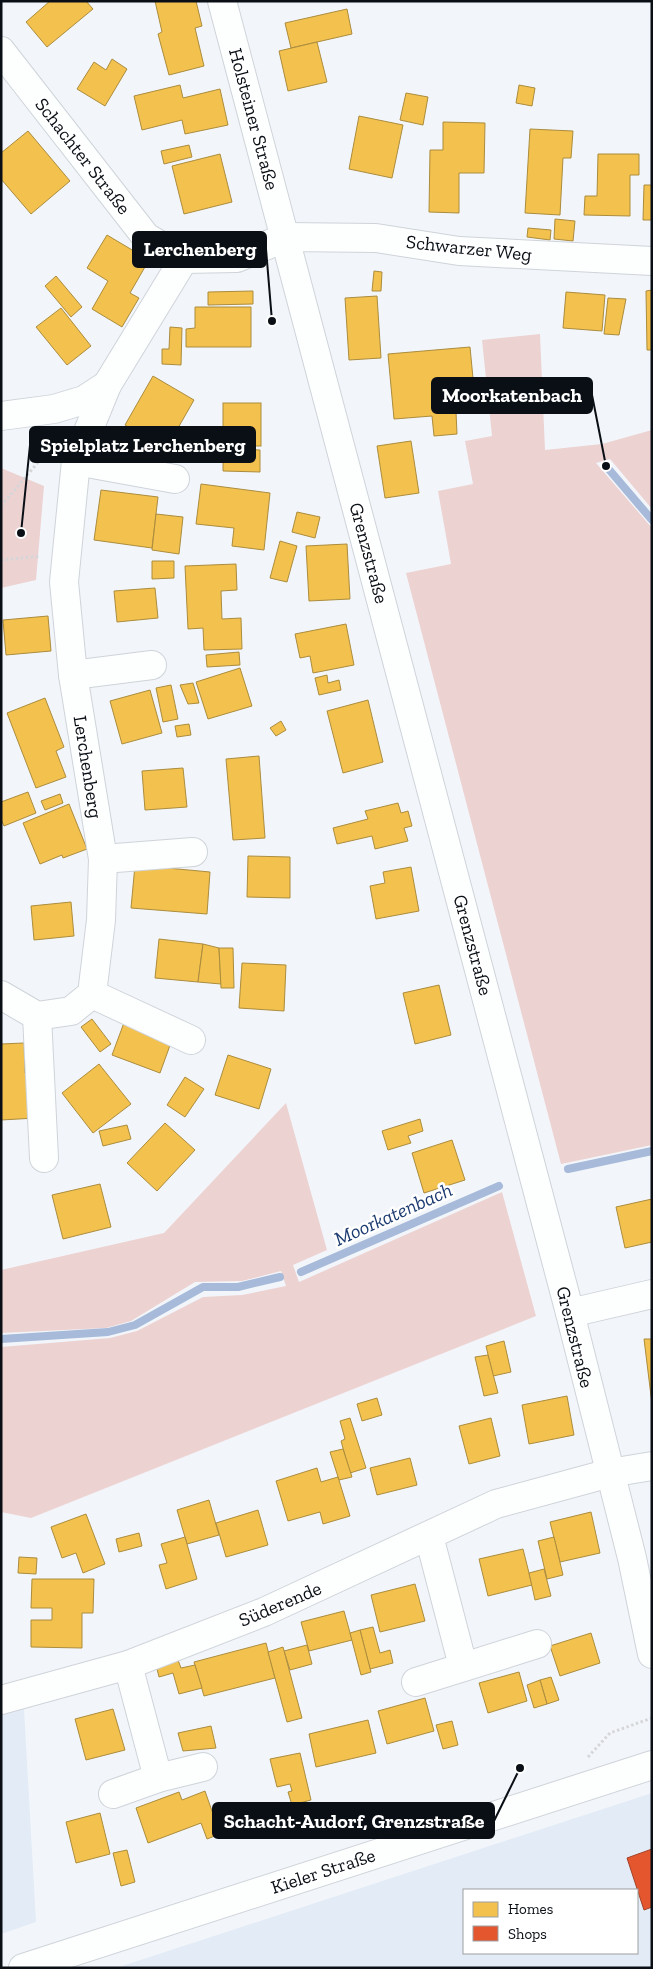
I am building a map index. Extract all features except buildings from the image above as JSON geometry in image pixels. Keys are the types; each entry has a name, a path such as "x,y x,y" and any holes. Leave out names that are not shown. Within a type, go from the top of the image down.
{"street":[{"name":"Holsteiner Straße","path":"222,1 286,238"},
{"name":"Schachter Straße","path":"1,51 146,238 184,259"},
{"path":"184,259 237,258 286,238"},
{"name":"Schwarzer Weg","path":"286,238 376,238 459,251 652,261"},
{"name":"Grenzstraße","path":"286,238 570,1313 632,1558 652,1654"},
{"name":"Lerchenberg","path":"92,994 101,920 103,859 73,675 64,582 76,462 107,385 184,259"},
{"name":"Lerchenberg","path":"1,416 54,409 84,400 107,385"},
{"path":"76,462 175,479"},
{"path":"73,675 152,664"},
{"path":"103,859 194,852"},
{"path":"1,995 37,1016 71,1011 92,994 191,1040"},
{"path":"37,1016 44,1158"},
{"path":"570,1313 652,1294"},
{"name":"Süderende","path":"1,1700 128,1666 264,1612 496,1504 610,1473 652,1466"},
{"path":"429,1536 463,1666"},
{"path":"416,1682 537,1644"},
{"path":"128,1666 158,1778"},
{"name":"Kieler Straße","path":"23,1968 652,1765"},
{"path":"113,1794 158,1778 202,1767"}],"path":[{"path":"1,506 57,440"},
{"path":"1,560 67,552"}],"shaded area":[{"path":"540,334 545,450 602,444 652,430 652,509 610,459 596,463 652,528 652,1145 561,1164 406,573 451,564 438,491 473,484 465,441 492,436 482,340"},
{"path":"1,468 44,486 36,580 1,588"},
{"path":"286,1103 327,1250 293,1265 299,1282 502,1192 536,1316 31,1518 1,1512 1,1347 110,1338 137,1331 203,1297 242,1295 286,1286 281,1271 242,1281 195,1282 131,1321 106,1328 1,1333 1,1270 164,1233"},
{"path":"24,1709 36,1922 1,1934 1,1711"},
{"path":"652,1793 652,1968 116,1968"}],"waterway":[{"name":"Moorkatenbach","path":"606,466 652,520"},
{"name":"Moorkatenbach","path":"568,1169 652,1151"},
{"name":"Moorkatenbach","path":"301,1272 499,1186"},
{"name":"Moorkatenbach","path":"1,1339 108,1332 135,1325 203,1287 238,1287 280,1277"}],"place":[{"name":"Lerchenberg","path":"272,321"},
{"name":"Moorkatenbach","path":"606,466"},
{"name":"Spielplatz Lerchenberg","path":"21,533"},
{"name":"Schacht-Audorf, Grenzstraße","path":"520,1768"}]}
